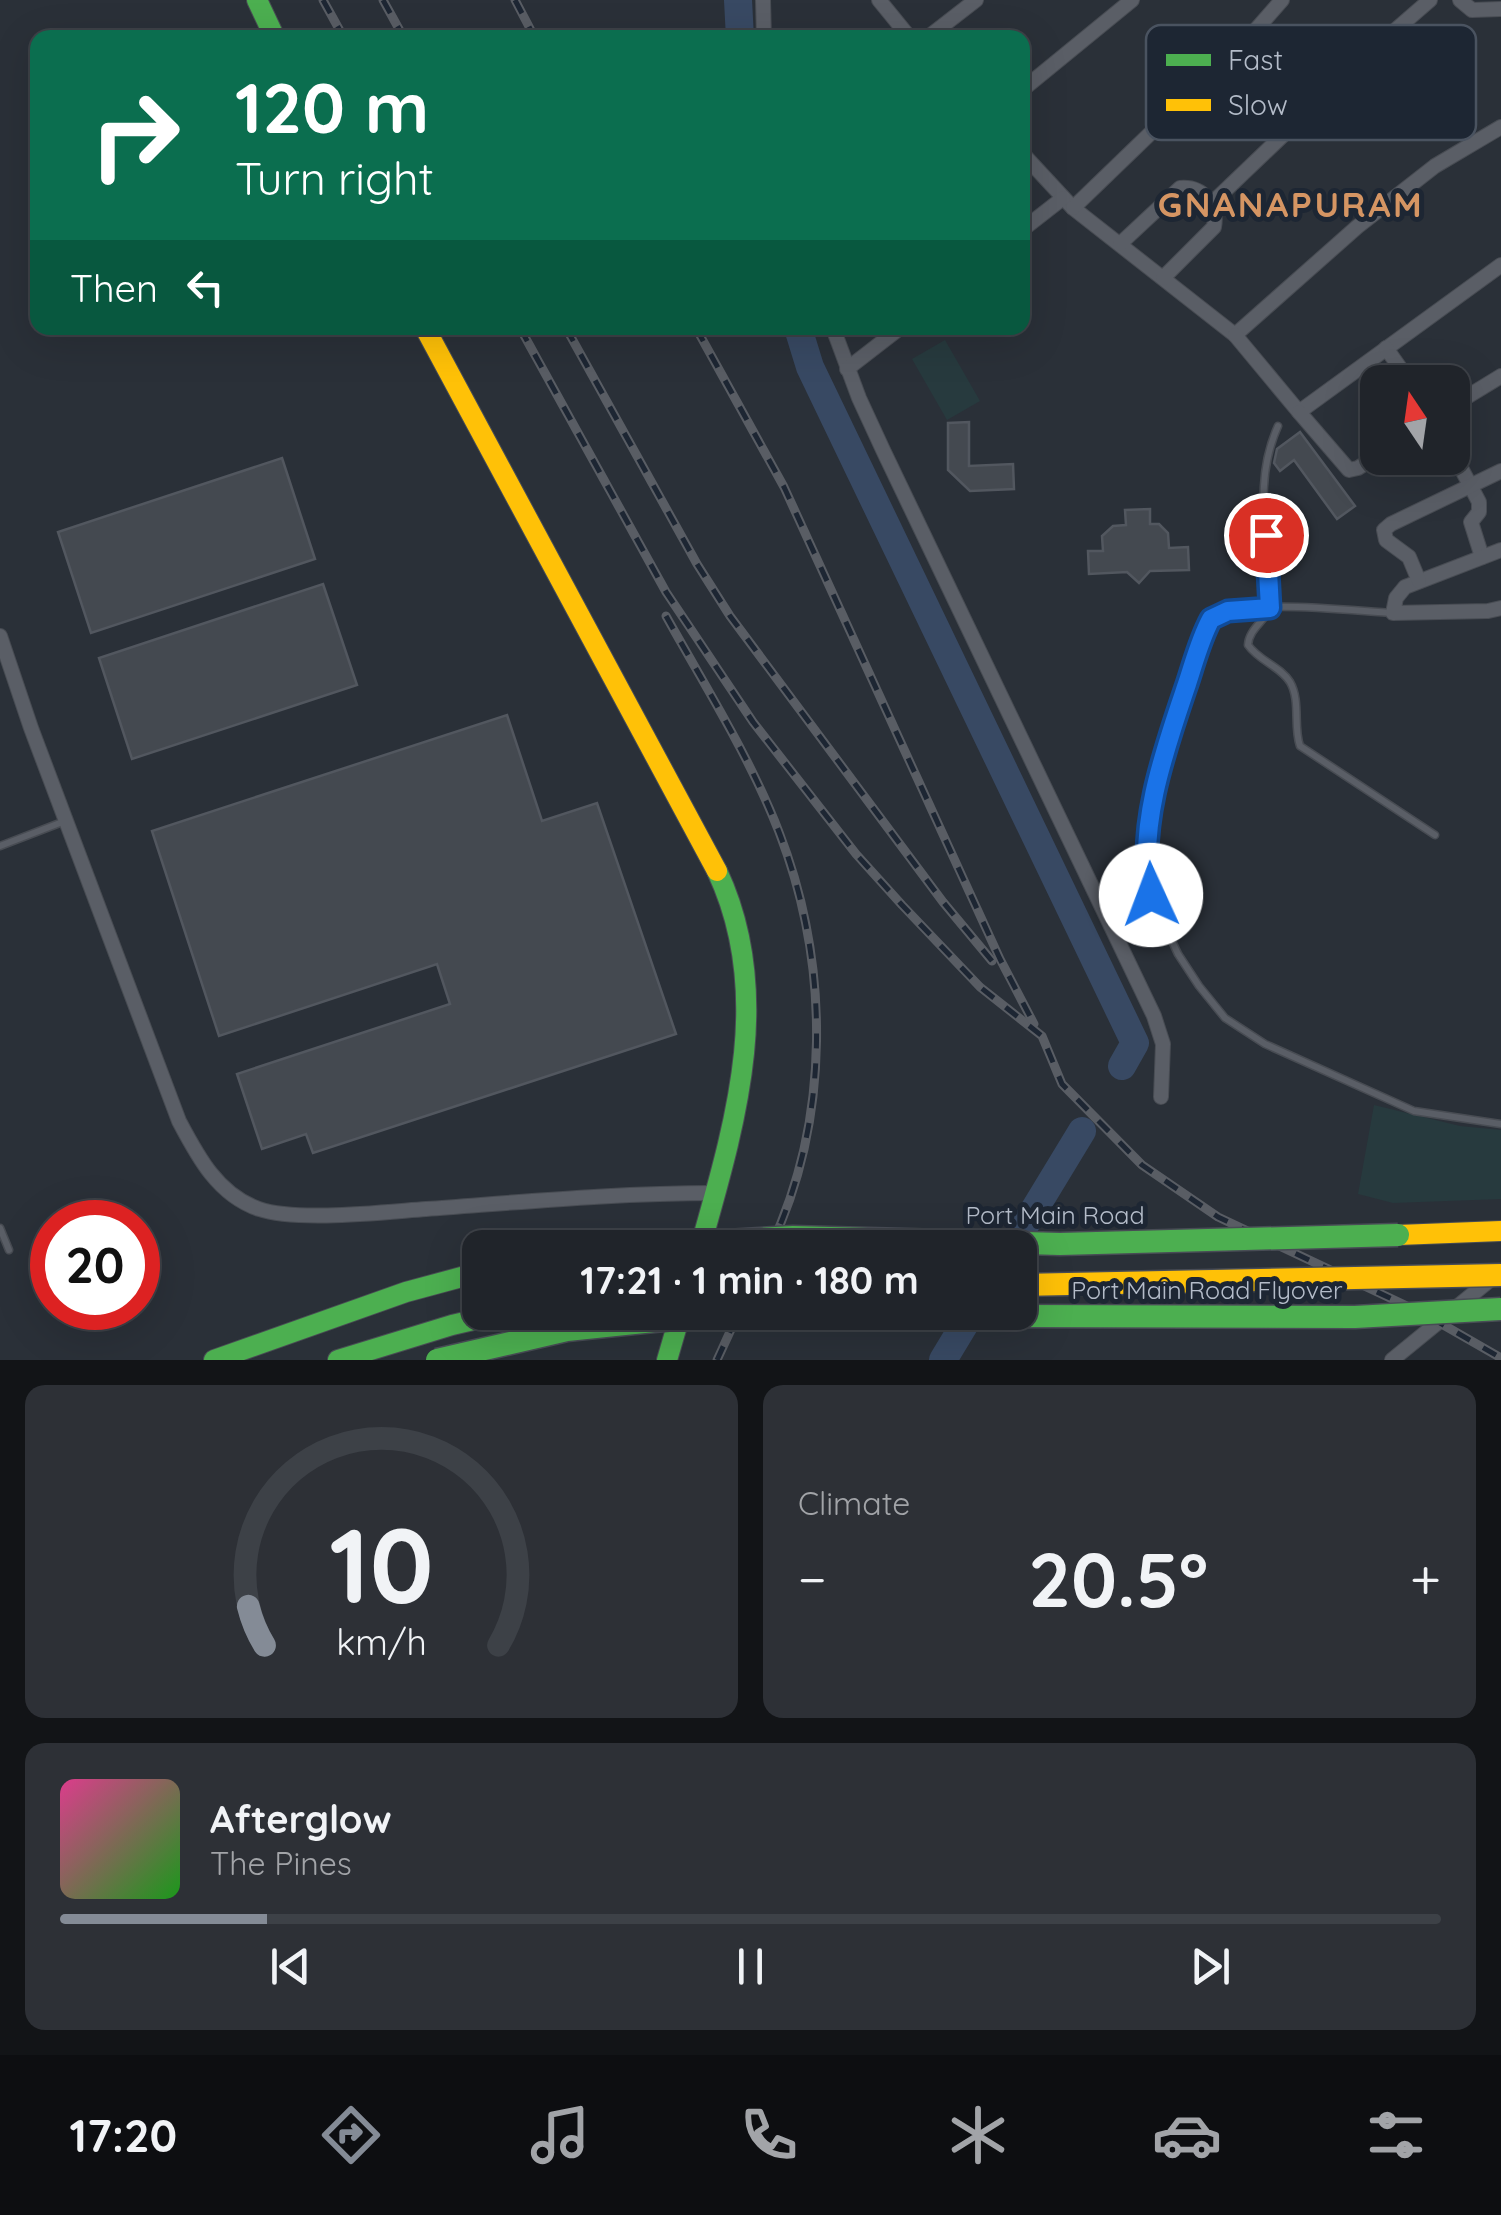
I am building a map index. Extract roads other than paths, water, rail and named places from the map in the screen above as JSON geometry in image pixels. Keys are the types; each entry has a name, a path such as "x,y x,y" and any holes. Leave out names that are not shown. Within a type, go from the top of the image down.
{"main road":[{"path":"257,0 271,30"},
{"path":"429,335 698,833 735,916 746,963 748,1050 736,1118 705,1230"},
{"name":"Port Main Road","path":"1037,1243 1501,1230"},
{"name":"Port Main Road Flyover","path":"1037,1285 1501,1273"},
{"path":"214,1360 462,1277"},
{"name":"Port Main Road Flyover","path":"437,1360 566,1330 712,1316 1355,1317 1501,1309"},
{"path":"338,1360 462,1322"},
{"path":"667,1360 676,1330"}],"street":[{"path":"763,0 764,30"},
{"path":"879,0 903,30"},
{"path":"937,30 976,0"},
{"path":"1030,83 1132,0"},
{"path":"1260,25 1282,0"},
{"path":"1401,25 1430,0"},
{"path":"1460,0 1472,10 1501,9"},
{"path":"1235,335 1357,227 1435,166 1501,127"},
{"path":"1030,225 1068,203 1146,132"},
{"path":"1212,203 1278,140"},
{"path":"1030,162 1068,203 1235,335 1342,466 1349,470 1360,464"},
{"path":"1120,244 1180,188 1190,187 1212,203 1214,227 1162,278"},
{"path":"1299,412 1501,265"},
{"path":"835,335 847,369 938,567 1154,1016 1163,1044 1161,1097"},
{"path":"847,369 891,335"},
{"path":"1386,348 1398,365"},
{"path":"1470,395 1501,376"},
{"path":"1419,581 1410,557 1386,540 1384,530 1501,471"},
{"path":"1465,475 1481,508 1471,522 1482,557"},
{"path":"1501,550 1399,591 1393,613 1501,608"},
{"path":"1,645 179,1121 200,1162 228,1192 260,1209 349,1214 627,1194 715,1194"},
{"path":"1392,1360 1501,1273"}],"lane":[{"path":"1278,426 1268,450 1263,479 1270,608 1248,637 1248,645 1290,682 1300,746 1435,835"},
{"path":"1393,613 1270,608 1216,615 1206,628 1156,791 1148,880 1157,909 1199,986 1236,1027 1385,1101 1437,1116 1501,1124"},
{"path":"0,846 66,820"},
{"path":"0,1228 9,1250"}],"waterway":[{"path":"738,0 740,30"},
{"path":"800,335 810,367 1135,1043 1122,1066"},
{"path":"1022,1230 1082,1131"},
{"path":"943,1360 961,1330"}],"railway":[{"path":"323,0 340,30"},
{"path":"383,0 400,30"},
{"path":"515,0 531,30"},
{"path":"524,335 666,592 753,722 856,854 902,905 980,987 1042,1036 1062,1084 1142,1165 1218,1217 1426,1315 1501,1358"},
{"path":"570,335 730,616 943,902 992,961"},
{"path":"700,335 784,487 1000,959 1034,1024"},
{"path":"666,616 755,776 796,882 808,935 815,988 813,1094 804,1147 777,1230"},
{"path":"717,1360 731,1330"}],"district":[{"name":"GNANAPURAM","path":"1291,204"}]}
